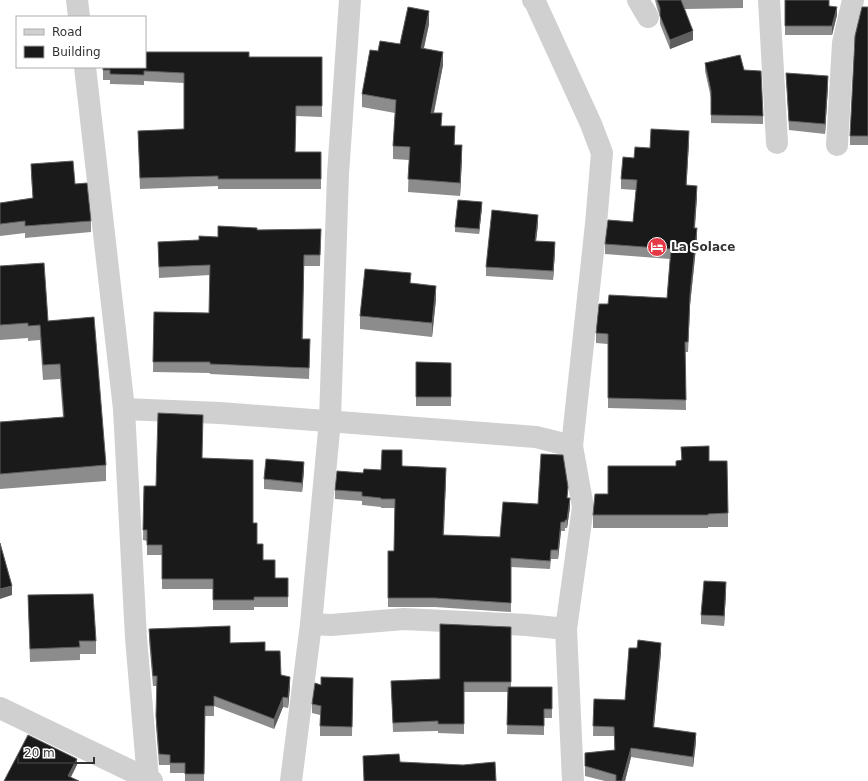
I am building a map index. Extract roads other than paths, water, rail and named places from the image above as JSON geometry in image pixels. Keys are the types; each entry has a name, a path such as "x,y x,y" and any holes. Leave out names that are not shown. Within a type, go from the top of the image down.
{"street":[{"path":"77,0 79,16"},
{"path":"291,781 311,624 330,420 338,174 350,0"},
{"path":"533,0 591,124 602,153 596,224 572,446 583,507 566,629 573,781"},
{"path":"769,0 777,143"},
{"path":"837,145 843,43 853,0"},
{"path":"85,68 124,409 136,638 150,780"},
{"path":"124,409 330,420 536,437 572,446"},
{"path":"311,624 331,625 404,619 527,625 566,629"},
{"path":"0,708 150,780"}],"place":[{"name":"La Solace","path":"657,247"}]}
